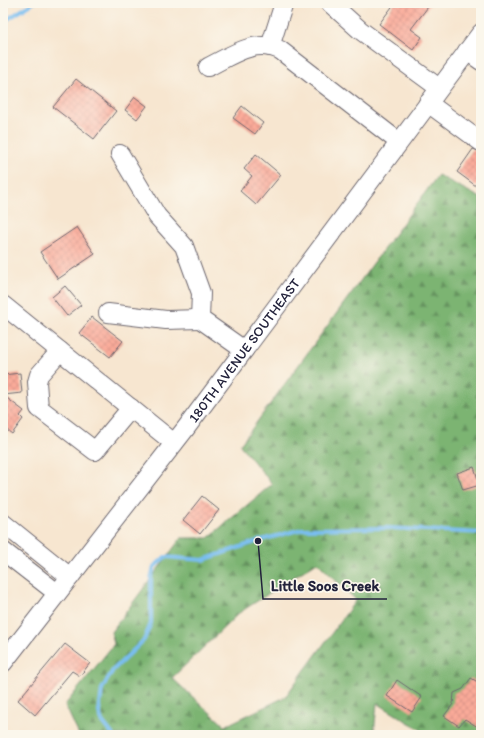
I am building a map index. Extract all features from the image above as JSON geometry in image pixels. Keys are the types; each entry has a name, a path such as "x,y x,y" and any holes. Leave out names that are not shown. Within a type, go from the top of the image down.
{"street":[{"path":"270,47 284,3"},
{"path":"330,3 360,30 439,88"},
{"name":"180TH AVENUE SOUTHEAST","path":"3,663 174,443 439,88 474,56 481,34"},
{"path":"208,67 252,46 270,47 280,50 400,142"},
{"path":"428,103 481,142"},
{"path":"120,154 157,216 184,246 201,293 200,319"},
{"path":"3,305 174,443"},
{"path":"108,313 166,320 200,319 244,350"},
{"path":"60,351 39,375 37,382 39,408 95,451 131,408"},
{"path":"3,522 70,577"},
{"path":"3,551 57,593"}],"green space":[{"path":"438,175 481,198 481,735 429,735 377,703 374,735 79,735 65,705 114,644 111,632 181,538 208,538 272,484 240,445","holes":["317,562 356,600 285,697 225,726 172,678 239,613"]}],"building":[{"path":"395,3 431,3 411,29 422,37 413,50 379,24"},
{"path":"76,79 116,111 94,139 53,107"},
{"path":"135,97 147,106 137,119 125,110"},
{"path":"242,106 263,123 255,134 233,118"},
{"path":"473,149 481,152 481,179 476,186 457,172"},
{"path":"256,154 281,175 256,205 240,191 252,176 244,169"},
{"path":"77,227 95,254 58,279 40,252"},
{"path":"65,286 81,305 67,316 52,297"},
{"path":"92,317 123,341 110,357 79,333"},
{"path":"20,373 22,393 3,395 3,375"},
{"path":"3,395 24,411 20,416 23,419 12,434 3,427"},
{"path":"474,467 480,485 463,490 457,473"},
{"path":"202,496 219,510 200,534 183,520"},
{"path":"65,644 90,663 80,676 72,671 35,715 18,700"},
{"path":"471,678 481,684 481,729 465,719 459,726 444,716 453,704 454,693 463,689"},
{"path":"397,680 422,697 412,712 387,696"}],"waterway":[{"path":"3,22 33,3"},
{"path":"113,735 102,721 99,712 102,689 113,670 144,640 151,623 151,578 154,567 165,557 203,560 258,541 302,529 388,528 481,533"}],"place":[{"name":"Little Soos Creek","path":"258,541"}]}
